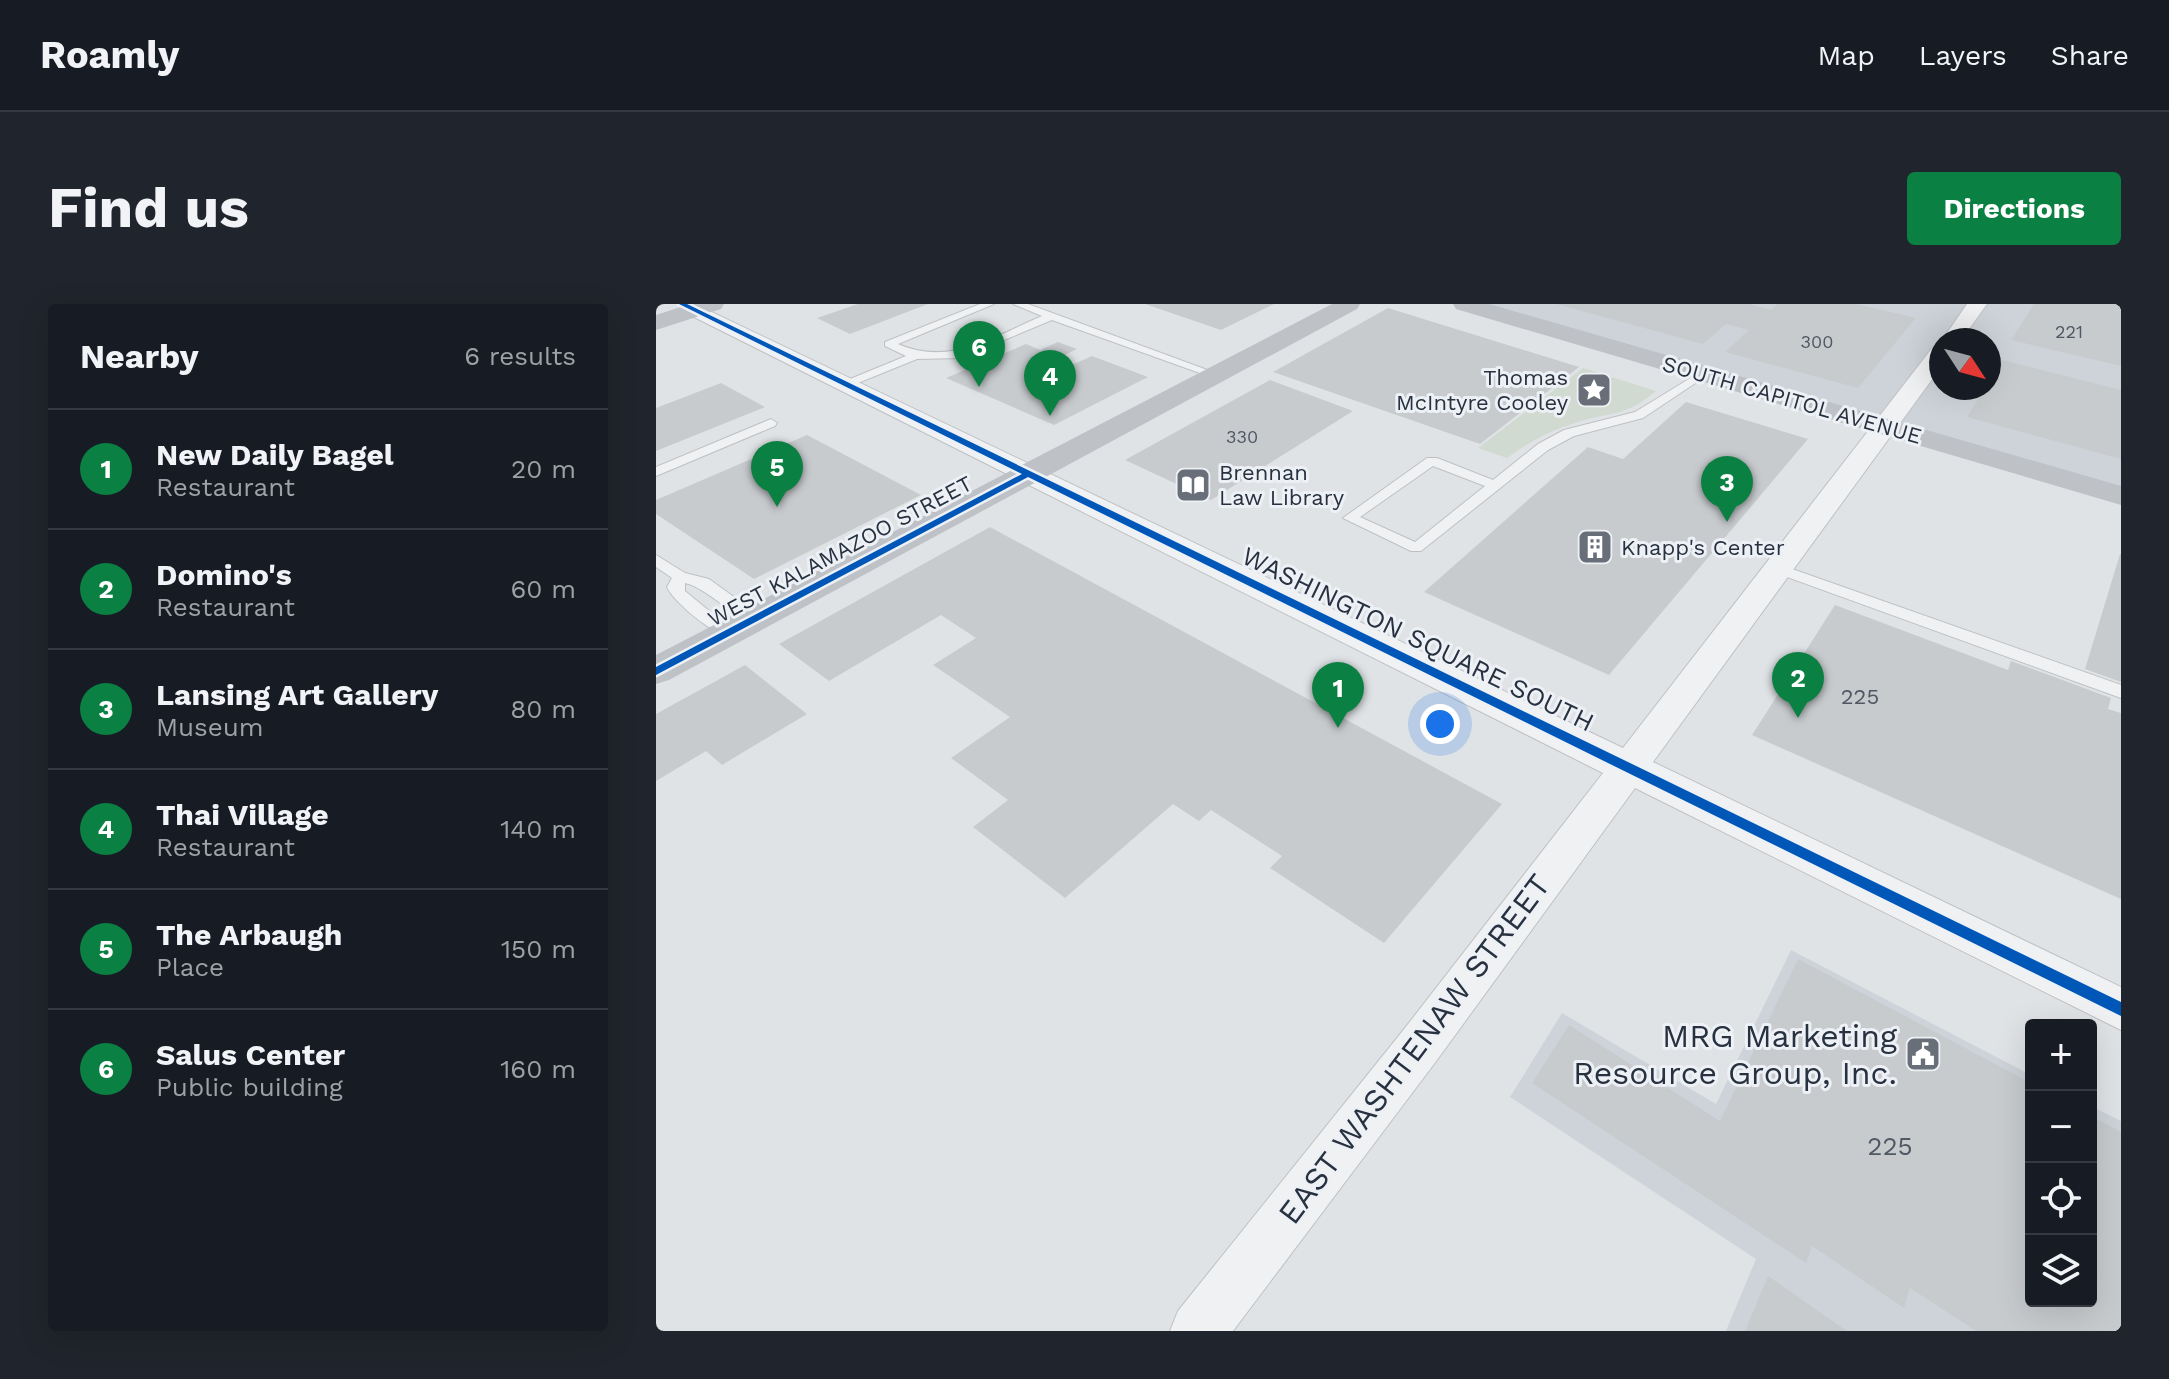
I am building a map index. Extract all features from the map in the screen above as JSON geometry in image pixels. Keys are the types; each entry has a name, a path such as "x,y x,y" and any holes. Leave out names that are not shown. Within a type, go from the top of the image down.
{"street":[{"name":"WEST KALAMAZOO STREET","path":"661,661 742,626 1349,304"},
{"name":"SOUTH CAPITOL AVENUE","path":"1464,304 2121,496"},
{"path":"1959,328 1977,304"},
{"path":"656,323 697,306"},
{"name":"WASHINGTON SQUARE SOUTH","path":"697,306 844,384 2121,1009"},
{"name":"EAST WASHTENAW STREET","path":"1198,1331 1421,1044 1929,368"}],"lane":[{"path":"916,356 889,344 989,304"},
{"path":"1018,304 1215,375"},
{"path":"844,384 916,356 957,356 1052,316"},
{"path":"1494,485 1432,461 1350,518 1416,548 1494,485 1520,462 1557,438 1639,415 1702,374"},
{"path":"656,472 771,423"},
{"path":"656,560 680,577 703,582 742,626"},
{"path":"1778,569 2121,692"},
{"path":"680,577 675,587 678,594 742,626"}],"shaded area":[{"path":"1464,304 2121,304 2121,496"},
{"path":"1583,368 1656,391 1626,410 1548,433 1507,458 1478,448"},
{"path":"1791,950 2025,1072 2025,1307 2097,1307 2097,1109 2121,1121 2121,1331 1726,1331 1756,1259 1510,1097 1562,1013 1716,1104"}],"building":[{"path":"858,304 928,304 850,334 817,318"},
{"path":"1145,304 1274,304 1221,330"},
{"path":"1556,304 1749,304 1771,310 1777,304 1856,304 1916,318 1858,388 1725,352 1749,330 1726,324 1703,344"},
{"path":"2034,304 2121,304 2121,366 2011,340"},
{"path":"1388,308 1579,367 1480,444 1273,372"},
{"path":"1058,342 1077,349 1059,358 1074,364 1092,356 1148,377 1054,425 946,378 1026,344 1040,350"},
{"path":"2001,362 2121,390 2121,459 1967,417 1978,400 2001,400"},
{"path":"1270,380 1353,411 1211,500 1125,460"},
{"path":"721,383 765,407 656,451 656,408"},
{"name":"Knapp's Center","path":"1686,402 1808,439 1609,675 1424,592 1588,447 1623,459"},
{"path":"807,435 921,495 754,579 656,514 656,500"},
{"path":"990,527 1502,804 1384,943 1270,868 1282,856 1211,810 1199,821 1173,804 1065,898 973,827 1008,800 951,758 1010,717 933,665 976,638 941,615 829,681 779,644"},
{"path":"2121,554 2121,682 2085,669"},
{"path":"1835,605 2008,670 2011,661 2111,698 2108,709 2121,713 2121,899 1752,735"},
{"path":"745,665 807,714 722,765 706,751 656,781 656,714"},
{"path":"1798,959 2025,1080 2025,1307 2097,1307 2097,1119 2121,1132 2121,1331 1976,1331 1910,1288 1904,1308 1812,1246 1806,1263 1532,1083 1569,1025 1720,1121"},
{"path":"1768,1276 1847,1331 1745,1331"}],"cycle path":[{"path":"682,304 2121,1009"},
{"path":"656,671 1028,474"}],"place":[{"name":"Salus Center","path":"979,387"},
{"name":"Thomas McIntyre Cooley","path":"1594,390"},
{"name":"Thai Village","path":"1050,416"},
{"name":"Brennan Law Library","path":"1193,485"},
{"name":"The Arbaugh","path":"777,507"},
{"name":"Lansing Art Gallery","path":"1727,522"},
{"name":"Knapp's Center","path":"1595,547"},
{"name":"Domino's","path":"1798,718"},
{"name":"New Daily Bagel","path":"1338,728"},
{"name":"MRG Marketing Resource Group, Inc.","path":"1923,1054"}]}
